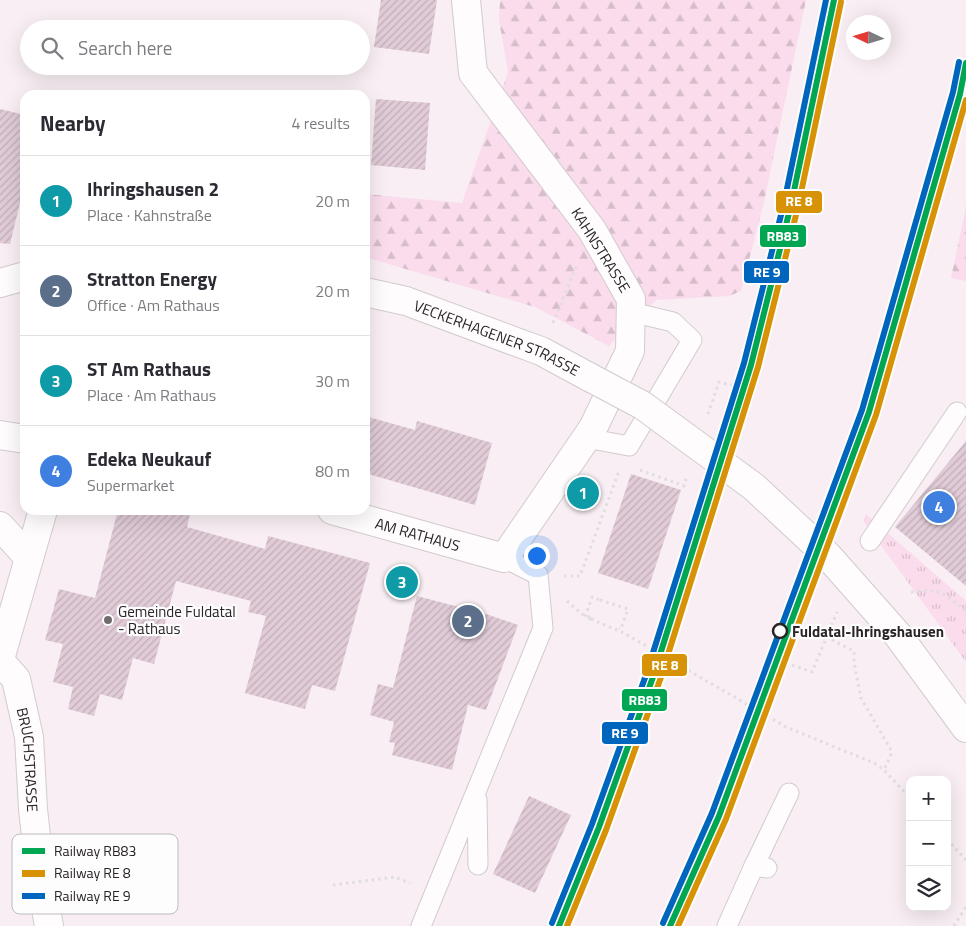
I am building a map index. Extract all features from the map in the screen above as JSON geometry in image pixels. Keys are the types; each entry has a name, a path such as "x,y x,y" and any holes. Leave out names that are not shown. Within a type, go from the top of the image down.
{"street":[{"name":"KAHNSTRASSE","path":"466,0 473,73 592,230 631,299 630,351 593,428 504,558"},
{"path":"0,283 20,277"},
{"name":"VECKERHAGENER STRASSE","path":"370,293 406,301 541,352 642,406 754,488 828,556 896,634 966,728"},
{"path":"0,436 20,438"},
{"path":"0,660 42,515"},
{"name":"AM RATHAUS","path":"350,515 504,558"},
{"path":"0,526 29,558"},
{"name":"BRUCHSTRASSE","path":"0,660 16,679 29,737 36,834"}],"lane":[{"path":"586,438 629,446 692,340 673,322 631,312"},
{"path":"870,541 957,412"},
{"path":"421,926 543,628 538,575 504,558"},
{"path":"477,789 478,865"},
{"path":"727,926 760,867 789,793"}],"path":[{"path":"556,314 577,265"},
{"path":"706,420 719,382 736,386"},
{"path":"538,575 580,576 622,464"},
{"path":"631,467 684,486 690,467"},
{"path":"912,592 928,590 941,592 966,611"},
{"path":"582,614 617,628 621,629 628,609 592,597 585,617 624,633 786,727 852,754 884,770 906,794"},
{"path":"786,663 812,672 826,637 854,651 854,663 861,698 892,752 884,770"},
{"path":"951,843 966,860"},
{"path":"333,886 395,877 435,892"},
{"path":"954,926 966,907"}],"green space":[{"path":"500,0 806,0 764,202 741,291 729,296 656,300 609,346 535,307 370,258 370,194 462,203 508,72 499,20"},
{"path":"966,207 966,281 951,278"},
{"path":"866,514 966,601 966,662 864,522"}],"building":[{"path":"381,0 437,0 429,54 374,47"},
{"path":"376,99 430,103 425,170 371,165"},
{"path":"0,109 20,114 20,203 10,244 0,243"},
{"path":"370,417 415,430 417,421 492,443 475,505 370,474"},
{"path":"966,441 966,586 895,527"},
{"path":"631,474 681,490 648,589 598,573"},
{"path":"117,515 190,515 187,527 265,549 268,536 370,563 335,691 312,685 305,709 245,693 266,616 248,612 251,601 176,581 154,664 133,658 122,700 100,694 94,716 68,709 73,687 53,682 63,644 45,640 59,589 95,598"},
{"path":"417,596 489,615 518,625 486,710 468,705 452,770 392,755 395,743 389,742 394,722 370,715 378,684 393,688"},
{"path":"529,796 571,815 535,893 493,874"}],"rail line":[{"name":"RB83","path":"559,926 599,827 653,677 751,365 791,205 834,0"},
{"name":"RB83","path":"670,926 719,816 869,412 960,94 966,63"}],"transit line":[{"path":"552,923 592,824 646,675 744,363 784,203 826,0"},
{"path":"567,926 606,830 660,680 758,367 798,207 841,2"},
{"path":"663,923 712,813 862,410 953,92 959,62"},
{"path":"678,926 726,819 876,415 966,100"}],"place":[{"name":"Ihringshausen 2","path":"583,493"},
{"name":"Edeka Neukauf","path":"939,507"},
{"name":"ST Am Rathaus","path":"402,582"},
{"name":"Gemeinde Fuldatal - Rathaus","path":"108,620"},
{"name":"Stratton Energy","path":"468,621"},
{"name":"Fuldatal-Ihringshausen","path":"780,631"}]}
